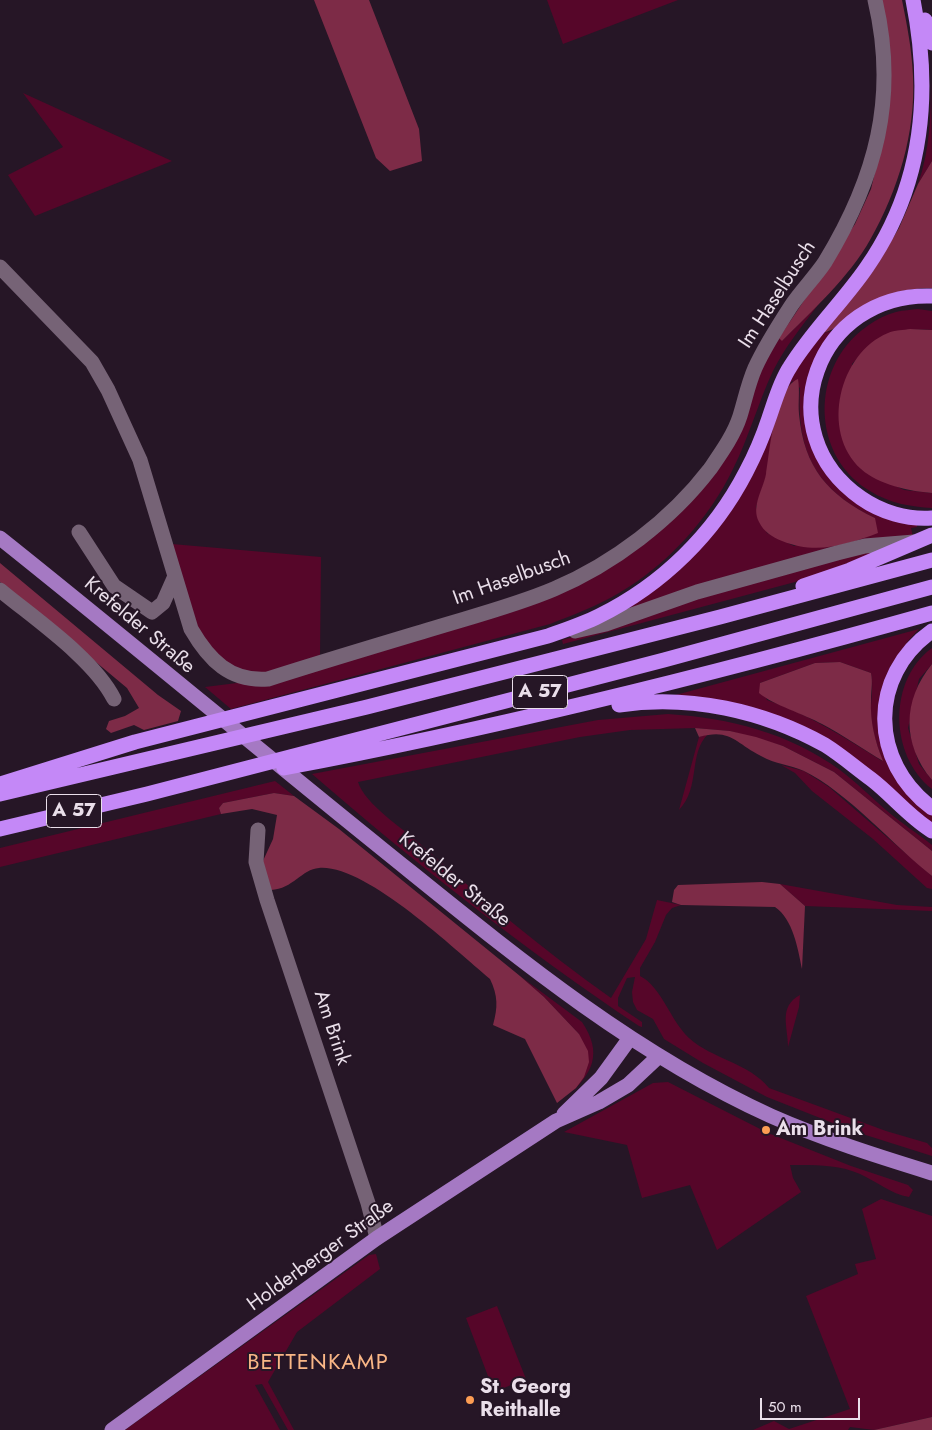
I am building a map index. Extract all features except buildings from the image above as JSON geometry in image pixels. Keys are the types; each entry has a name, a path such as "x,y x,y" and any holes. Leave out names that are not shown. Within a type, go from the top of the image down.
{"highway":[{"path":"0,784 135,742 548,636 599,617 631,598 663,575 691,550 721,513 746,473 788,369 806,342 867,267 892,225 907,190 918,151 924,118 924,80 913,0"},
{"path":"918,0 932,43"},
{"path":"932,296 912,296 883,303 853,320 832,340 821,361 814,385 811,411 814,435 823,458 838,479 872,506 895,514 920,519 932,518"},
{"path":"720,617 785,591 850,570 932,535"},
{"name":"A 57","path":"0,794 226,742 720,617 932,560"},
{"name":"A 57","path":"0,829 147,794 674,658 932,588"},
{"path":"147,794 458,734 673,682 932,612"},
{"path":"932,631 904,656 892,678 885,704 884,731 892,757 906,782 932,808"},
{"path":"458,734 529,724 637,702 718,706 761,717 792,728 827,746 880,786 901,807 932,831"}],"main road":[{"name":"Krefelder Straße","path":"0,538 331,808 490,935 600,1019 659,1056 771,1116 835,1143 932,1173"},
{"name":"Holderberger Straße","path":"556,1121 601,1078 630,1038"},
{"name":"Holderberger Straße","path":"112,1430 378,1238 556,1121 599,1102 628,1085 659,1056"}],"street":[{"name":"Im Haselbusch","path":"0,267 92,362 118,409 140,460 192,628 203,650 225,669 251,680 268,679 506,606 554,589 596,568 643,536 678,505 709,469 728,441 740,418 746,391 756,365 793,303 823,265 851,216 870,168 879,132 883,96 884,52 875,0"},
{"path":"80,532 114,586 152,612 164,603 175,576"},
{"path":"548,636 606,624 698,592 837,552 865,546 916,542"},
{"path":"0,590 78,656 106,683 114,699"},
{"name":"Am Brink","path":"258,830 256,862 267,900 378,1238"}],"shaded area":[{"path":"314,0 369,0 419,129 422,161 390,171 376,158"},
{"path":"547,0 678,0 563,44"},
{"path":"879,0 902,0 909,38 913,97 908,140 903,161 889,202 862,253 829,293 782,341 779,338 855,224 871,189 888,117"},
{"path":"931,80 932,161 918,184 927,145"},
{"path":"23,93 172,161 35,216 8,175 63,147"},
{"path":"932,161 932,288 912,289 884,296 858,310 841,324 822,333 873,271 899,228 918,184"},
{"path":"818,305 788,345 773,371 739,457 712,506 670,555 637,582 594,606 550,624 231,709 205,687 237,683 576,584 705,481 756,378 796,307 782,341"},
{"path":"918,309 932,311 932,330 906,330 887,335 871,345 852,364 861,469 904,490 932,493 932,508 908,505 885,499 870,491 853,478 840,462 831,444 826,424 825,404 828,383 835,364 846,346 862,330 882,317 899,311"},
{"path":"910,329 932,330 932,493 895,486 868,475 848,453 841,435 839,415 841,395 847,375 857,357 871,343 888,333"},
{"path":"832,331 816,359 819,461 833,482 846,494 871,511 917,524 917,527 911,528 913,537 810,578 563,644 562,640 599,630 667,580 774,423 766,477 756,507 767,533 794,546 875,518 838,495 814,467 802,432 800,388 792,381 786,392 794,372 822,333"},
{"path":"798,379 799,414 802,433 806,450 813,465 821,478 844,500 875,518 878,533 843,544 819,548 795,545 782,541 775,538 761,526 756,510 766,474 774,422 783,395 790,385"},
{"path":"172,544 321,557 320,657 267,674 250,675 220,661 195,628"},
{"path":"0,563 158,695 181,711 178,721 144,730 134,725 111,733 106,729 109,721 125,716 139,708 127,688 0,582"},
{"path":"919,629 890,667 880,702 880,731 932,814 932,825 827,741 672,696","holes":["840,662 871,673 872,723 882,761 812,719 767,700 760,683 815,663"]},
{"path":"932,648 932,664 919,679 908,728 919,764 932,780 932,789 918,774 908,757 902,738 899,718 901,698 907,679 918,662"},
{"path":"840,662 871,673 872,724 883,761 830,728 772,702 759,693 760,683 815,663"},
{"path":"932,664 932,780 915,752 910,722 911,707 915,693 922,678"},
{"path":"668,714 714,719 736,724 780,737 800,746 840,770 892,815 932,845 932,851 834,772 783,746 730,731 695,728 630,730 580,737 358,782 368,799 384,815 561,962 611,998 646,939 657,900 681,905 672,908 666,915 655,942 640,968 640,976 654,987 682,1031 689,1038 708,1051 751,1073 769,1088 886,1131 927,1143 932,1148 932,1156 853,1131 767,1097 703,1063 664,1039 653,1019 637,1010 633,1002 632,992 635,977 627,978 618,998 618,1006 642,1022 642,1027 639,1026 513,937 391,841 312,774 598,720"},
{"path":"695,728 730,731 756,737 783,746 834,772 932,851 932,876 853,805 820,780 799,769 766,759 732,738 719,734 699,737"},
{"path":"708,734 698,751 690,791 686,801 679,810 699,737"},
{"path":"781,765 804,771 829,787 932,876 932,889 927,888 873,839 812,791 795,773"},
{"path":"275,781 294,796 274,793 223,803 219,808 221,814 0,867 0,848"},
{"path":"274,793 294,796 339,829 544,997 579,1034 588,1051 589,1062 584,1077 576,1088 557,1103 525,1039 493,1025 496,1002 495,991 490,979 432,930 384,893 360,879 338,870 319,868 307,872 279,889 271,890 262,863 273,839 277,815 252,809 221,814 219,808 223,803"},
{"path":"762,882 780,884 805,906 802,969 790,927 781,912 775,907 681,905 672,902 674,890 678,885"},
{"path":"780,884 897,905 932,907 932,911 805,906"},
{"path":"520,976 582,1022 588,1033 592,1044 592,1062 589,1071 576,1088 579,1034 544,997"},
{"path":"800,995 799,1007 788,1047 787,1011 793,1000"},
{"path":"668,1082 768,1133 851,1166 908,1185 913,1190 909,1197 843,1168 790,1165 793,1178 801,1192 717,1250 690,1185 642,1198 627,1145 564,1132 653,1083"},
{"path":"881,1199 932,1216 932,1417 874,1430 850,1427 848,1430 753,1430 774,1421 789,1429 850,1409 806,1296 858,1274 855,1264 876,1259 862,1209"},
{"path":"376,1254 380,1269 297,1332 268,1382 294,1430 288,1430 262,1384 255,1385 280,1430 125,1430 369,1255"},
{"path":"497,1306 526,1379 494,1392 466,1318"},
{"path":"932,1417 932,1430 874,1430"}],"place":[{"name":"Am Brink","path":"766,1130"},
{"name":"St. Georg Reithalle","path":"470,1400"}],"district":[{"name":"BETTENKAMP","path":"318,1364"}]}
